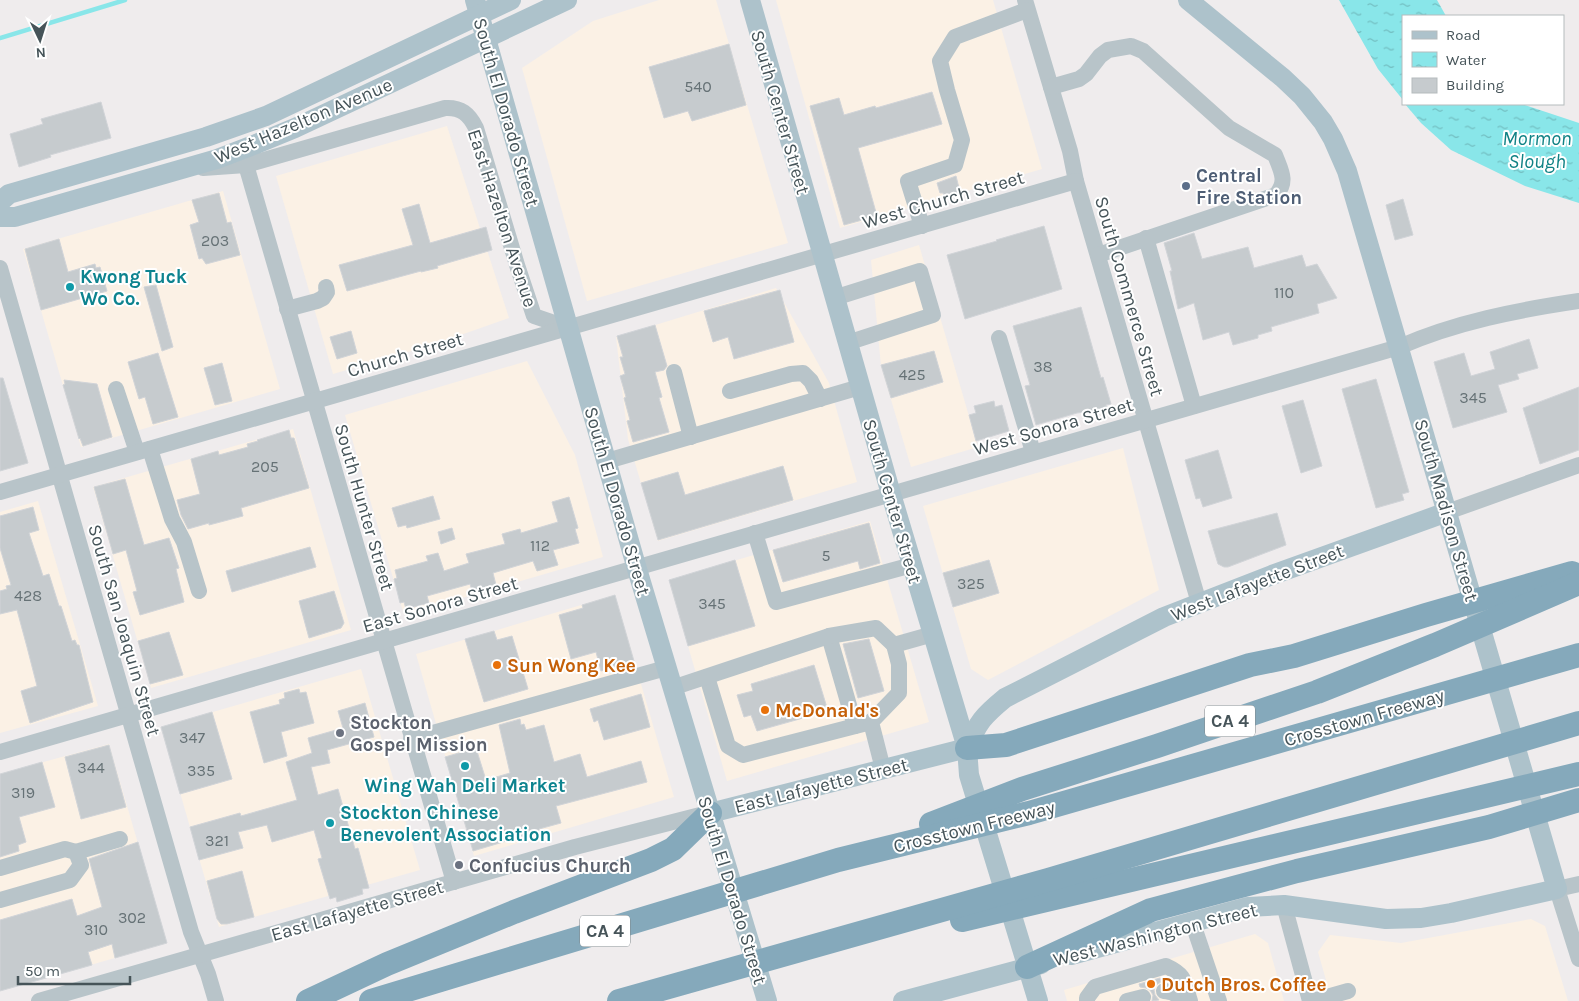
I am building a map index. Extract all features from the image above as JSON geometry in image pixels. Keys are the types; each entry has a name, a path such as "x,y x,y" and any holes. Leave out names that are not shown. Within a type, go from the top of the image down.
{"highway":[{"path":"967,748 1006,746 1250,665 1294,656 1426,615 1528,595 1579,571"},
{"name":"CA 4","path":"838,860 1022,789 1317,692 1435,645 1528,595 1579,583"},
{"name":"Crosstown Freeway","path":"371,1001 838,860 1029,813 1579,655"},
{"path":"1051,889 1467,755 1572,725"},
{"path":"619,1001 1051,889 1579,774"},
{"path":"1027,967 1160,907 1298,871 1489,827 1579,800"},
{"path":"308,1001 387,964 651,860 673,849 710,813"}],"main road":[{"name":"South El Dorado Street","path":"475,0 637,569 766,1001"},
{"path":"0,202 9,194 206,137 266,116 511,0"},
{"name":"West Hazelton Avenue","path":"0,217 15,217 217,159 320,116 567,0"},
{"name":"South Madison Street","path":"1188,0 1283,78 1302,96 1323,122 1333,139 1347,171 1557,889"},
{"name":"South Center Street","path":"751,4 847,343 967,748 969,776 1038,1001"},
{"name":"West Lafayette Street","path":"967,748 976,726 989,711 1005,698 1164,617 1447,512"},
{"name":"East Lafayette Street","path":"710,813 967,748"},
{"name":"West Washington Street","path":"902,1001 1248,907 1284,905 1386,919 1421,918 1557,889"}],"street":[{"path":"922,226 908,181 956,165 962,140 940,61 955,37 1026,5"},
{"name":"South Commerce Street","path":"1026,5 1070,151 1076,181 1199,603"},
{"path":"1051,87 1079,79 1108,50 1131,46 1143,50 1229,128 1275,155 1283,177 1282,188 1276,195 1098,255"},
{"name":"East Hazelton Avenue","path":"178,170 246,165 445,108 455,107 463,111 470,118 476,128 534,316 569,328"},
{"path":"246,165 256,144"},
{"name":"South Hunter Street","path":"246,165 313,402 454,882"},
{"name":"West Church Street","path":"822,255 1076,181"},
{"path":"1146,238 1194,406"},
{"name":"Church Street","path":"0,492 822,255"},
{"name":"South San Joaquin Street","path":"0,268 191,932 216,1001"},
{"path":"834,298 920,271 933,315 847,343"},
{"path":"287,309 323,298 327,292 326,287"},
{"name":"West Sonora Street","path":"891,494 1399,347 1429,334 1544,306 1579,302"},
{"path":"999,338 1033,452"},
{"path":"674,372 691,437"},
{"path":"730,391 791,374 803,374 812,381 820,399"},
{"path":"607,461 860,387"},
{"path":"116,389 172,519 184,542 199,591"},
{"name":"West Lafayette Street","path":"1447,512 1579,465"},
{"name":"East Sonora Street","path":"0,752 891,494"},
{"path":"755,533 776,602 912,565"},
{"path":"672,688 829,636 876,628 894,645 899,664 899,693 871,722 743,755 728,746 707,677"},
{"path":"894,645 933,634"},
{"path":"829,636 855,726"},
{"path":"411,739 666,668"},
{"path":"871,722 883,769"},
{"name":"East Lafayette Street","path":"39,1001 575,847 710,813"},
{"path":"0,868 65,849 76,852 120,839"},
{"path":"0,900 70,880 81,865 76,852"},
{"name":"West Washington Street","path":"1557,889 1579,884"},
{"name":"South Madison Street","path":"1557,889 1579,959"},
{"path":"1284,905 1312,1001 1347,990"},
{"path":"1192,921 1219,1001"},
{"path":"1087,1001 1095,987 1166,966 1177,971 1183,977 1190,1001"},
{"path":"1164,991 1173,992 1179,996 1180,1001"},
{"path":"1127,1001 1143,997"}],"shaded area":[{"path":"659,0 716,0 788,243 587,301 522,68 593,21"},
{"path":"776,0 993,0 1042,169 840,228"},
{"path":"447,126 509,318 435,344 333,374 276,176"},
{"path":"223,191 280,389 81,447 23,249"},
{"path":"919,245 978,447 911,467 881,366 871,260"},
{"path":"776,288 829,383 857,482 658,541 628,439 616,337"},
{"path":"527,361 575,455 603,557 404,615 345,415"},
{"path":"293,429 351,630 151,688 93,487"},
{"path":"1123,448 1159,590 988,680 971,669 923,506"},
{"path":"38,501 98,706 0,733 0,512"},
{"path":"870,521 929,722 727,781 669,580"},
{"path":"615,595 674,797 474,856 416,654"},
{"path":"361,669 420,870 219,927 161,727"},
{"path":"109,744 167,943 0,991 0,774"},
{"path":"1531,919 1545,926 1568,1001 1332,1001 1318,952 1330,935 1401,943"},
{"path":"1255,934 1268,943 1284,1001 1067,1001 1064,990"}],"water":[{"path":"1339,0 1437,0 1445,15 1402,15 1402,99 1378,69"},
{"name":"Mormon Slough","path":"1406,105 1525,105 1579,123 1579,203 1525,186 1451,150 1421,123"}],"building":[{"path":"729,44 746,105 692,121 688,111 664,118 649,67"},
{"path":"932,92 942,124 858,148 877,216 844,225 810,106 839,98 844,115"},
{"path":"101,102 111,138 50,155 51,157 19,167 10,134 43,124 41,119"},
{"path":"956,176 960,192 944,196 943,193 940,193 937,183"},
{"path":"219,193 227,223 231,222 240,255 206,264 202,258 199,259 190,225 199,222 192,200"},
{"path":"1403,199 1413,235 1395,240 1386,205"},
{"path":"419,204 430,243 486,227 492,250 437,266 438,268 347,291 339,265 413,245 402,209"},
{"path":"1044,226 1062,289 965,319 947,255"},
{"path":"1194,233 1202,259 1248,247 1254,268 1302,255 1306,267 1317,264 1337,298 1317,304 1319,313 1271,327 1272,331 1258,335 1258,338 1233,345 1229,332 1203,340 1194,303 1178,309 1170,271 1172,271 1164,243"},
{"name":"Kwong Tuck Wo Co.","path":"59,239 68,272 95,264 96,268 100,267 107,291 41,310 25,249"},
{"path":"156,285 173,347 162,351 144,287"},
{"path":"780,290 794,342 734,359 728,337 713,342 704,311"},
{"path":"1081,307 1101,378 1103,377 1111,404 1106,405 1107,409 1086,415 1085,412 1077,413 1036,425 1025,386 1030,385 1013,326"},
{"path":"655,325 667,366 664,370 655,372 662,397 659,398 669,432 633,442 627,421 630,420 624,398 626,397 620,376 625,374 620,357 623,357 617,336"},
{"path":"351,331 357,353 337,359 330,337"},
{"path":"1529,339 1538,368 1517,374 1519,379 1498,385 1507,412 1453,428 1434,362 1464,353 1471,376 1495,369 1490,352"},
{"path":"934,351 943,382 891,398 881,365"},
{"path":"158,353 178,417 153,424 145,397 139,399 128,362"},
{"path":"222,363 232,401 215,405 204,368"},
{"path":"0,378 3,378 28,463 0,471"},
{"path":"1376,379 1409,492 1402,494 1404,500 1376,508 1342,389"},
{"path":"64,380 97,384 112,437 83,446 79,439 63,385 65,384"},
{"path":"1579,387 1579,450 1540,464 1523,408"},
{"path":"1303,400 1322,466 1301,473 1282,406"},
{"path":"994,401 995,407 1002,405 1009,431 976,441 969,415 976,413 974,406"},
{"path":"289,430 291,438 294,438 309,488 241,508 243,516 188,529 181,515 177,500 200,494 191,459 218,451 219,455 248,447 247,444"},
{"path":"1218,450 1232,498 1203,507 1200,498 1196,499 1185,460"},
{"path":"783,466 793,500 658,540 641,483 678,472 685,495"},
{"path":"125,479 144,545 169,538 179,568 176,569 184,602 140,615 133,592 137,591 126,550 113,554 94,487"},
{"path":"433,496 440,519 407,528 406,525 398,527 392,508"},
{"path":"569,497 578,528 575,529 579,543 553,550 558,565 537,571 533,561 493,573 496,585 472,591 470,584 427,596 429,603 406,609 404,602 400,603 394,579 397,578 395,570 428,561 426,556 438,553 444,571 469,563 466,554 505,544 502,534 520,529 521,533 558,522 552,502"},
{"path":"33,507 39,530 29,533 43,576 49,574 72,641 75,640 77,645 79,645 93,702 30,723 21,691 37,686 17,610 0,614 0,591 7,589 6,586 11,585 0,548 0,516"},
{"path":"1277,513 1286,545 1228,567 1218,564 1208,531"},
{"path":"869,523 880,563 860,569 858,561 783,582 773,550"},
{"path":"452,528 455,539 441,544 438,532"},
{"path":"310,547 316,567 232,592 226,571"},
{"path":"735,560 755,626 688,646 669,580"},
{"path":"989,560 999,593 953,607 943,573"},
{"path":"334,591 344,623 341,628 309,638 299,601"},
{"path":"615,595 634,661 601,671 596,652 571,659 559,615 583,608 582,605"},
{"name":"Sun Wong Kee","path":"494,631 497,640 512,636 528,689 484,702 465,639"},
{"path":"169,632 183,675 150,684 138,641"},
{"path":"869,639 884,691 858,698 843,644"},
{"path":"814,665 828,711 757,731 751,715 744,717 737,695 753,691 751,684"},
{"path":"299,689 300,693 306,692 314,723 281,732 287,756 264,763 250,712 280,704 279,700 285,698 284,693"},
{"path":"641,694 650,727 604,740 598,720 594,722 590,709"},
{"path":"365,703 374,737 327,750 330,763 311,767 318,795 338,789 355,849 358,848 369,888 362,889 363,894 337,902 336,897 330,899 318,859 322,858 314,830 272,842 267,825 238,832 243,848 199,860 190,827 240,813 241,816 297,800 286,762 312,753 308,738 343,728 338,711"},
{"path":"212,712 232,779 180,794 161,727"},
{"path":"520,719 521,725 524,724 526,730 544,725 554,762 580,754 587,777 641,761 647,782 556,806 561,823 473,851 445,757 476,748 486,780 510,773 499,725"},
{"path":"109,745 126,807 81,819 65,757"},
{"path":"42,762 55,807 19,817 26,842 18,845 19,851 0,857 0,774"},
{"path":"138,842 167,943 115,958 112,944 88,952 92,965 0,991 0,920 72,899 77,916 102,907 89,859"},
{"path":"242,871 254,917 221,924 217,919 207,881"},
{"path":"1160,978 1161,982 1156,985 1154,990 1159,1000 1152,1001 1153,995 1150,990 1140,987 1139,984"}],"waterway":[{"name":"Mormon Slough","path":"0,38 125,0"}],"place":[{"name":"Central Fire Station","path":"1186,186"},
{"name":"Kwong Tuck Wo Co.","path":"70,287"},
{"name":"Sun Wong Kee","path":"497,665"},
{"name":"McDonald's","path":"765,710"},
{"name":"Stockton Gospel Mission","path":"340,733"},
{"name":"Wing Wah Deli Market","path":"465,766"},
{"name":"Stockton Chinese Benevolent Association","path":"330,823"},
{"name":"Confucius Church","path":"459,865"},
{"name":"Dutch Bros. Coffee","path":"1151,984"}]}
